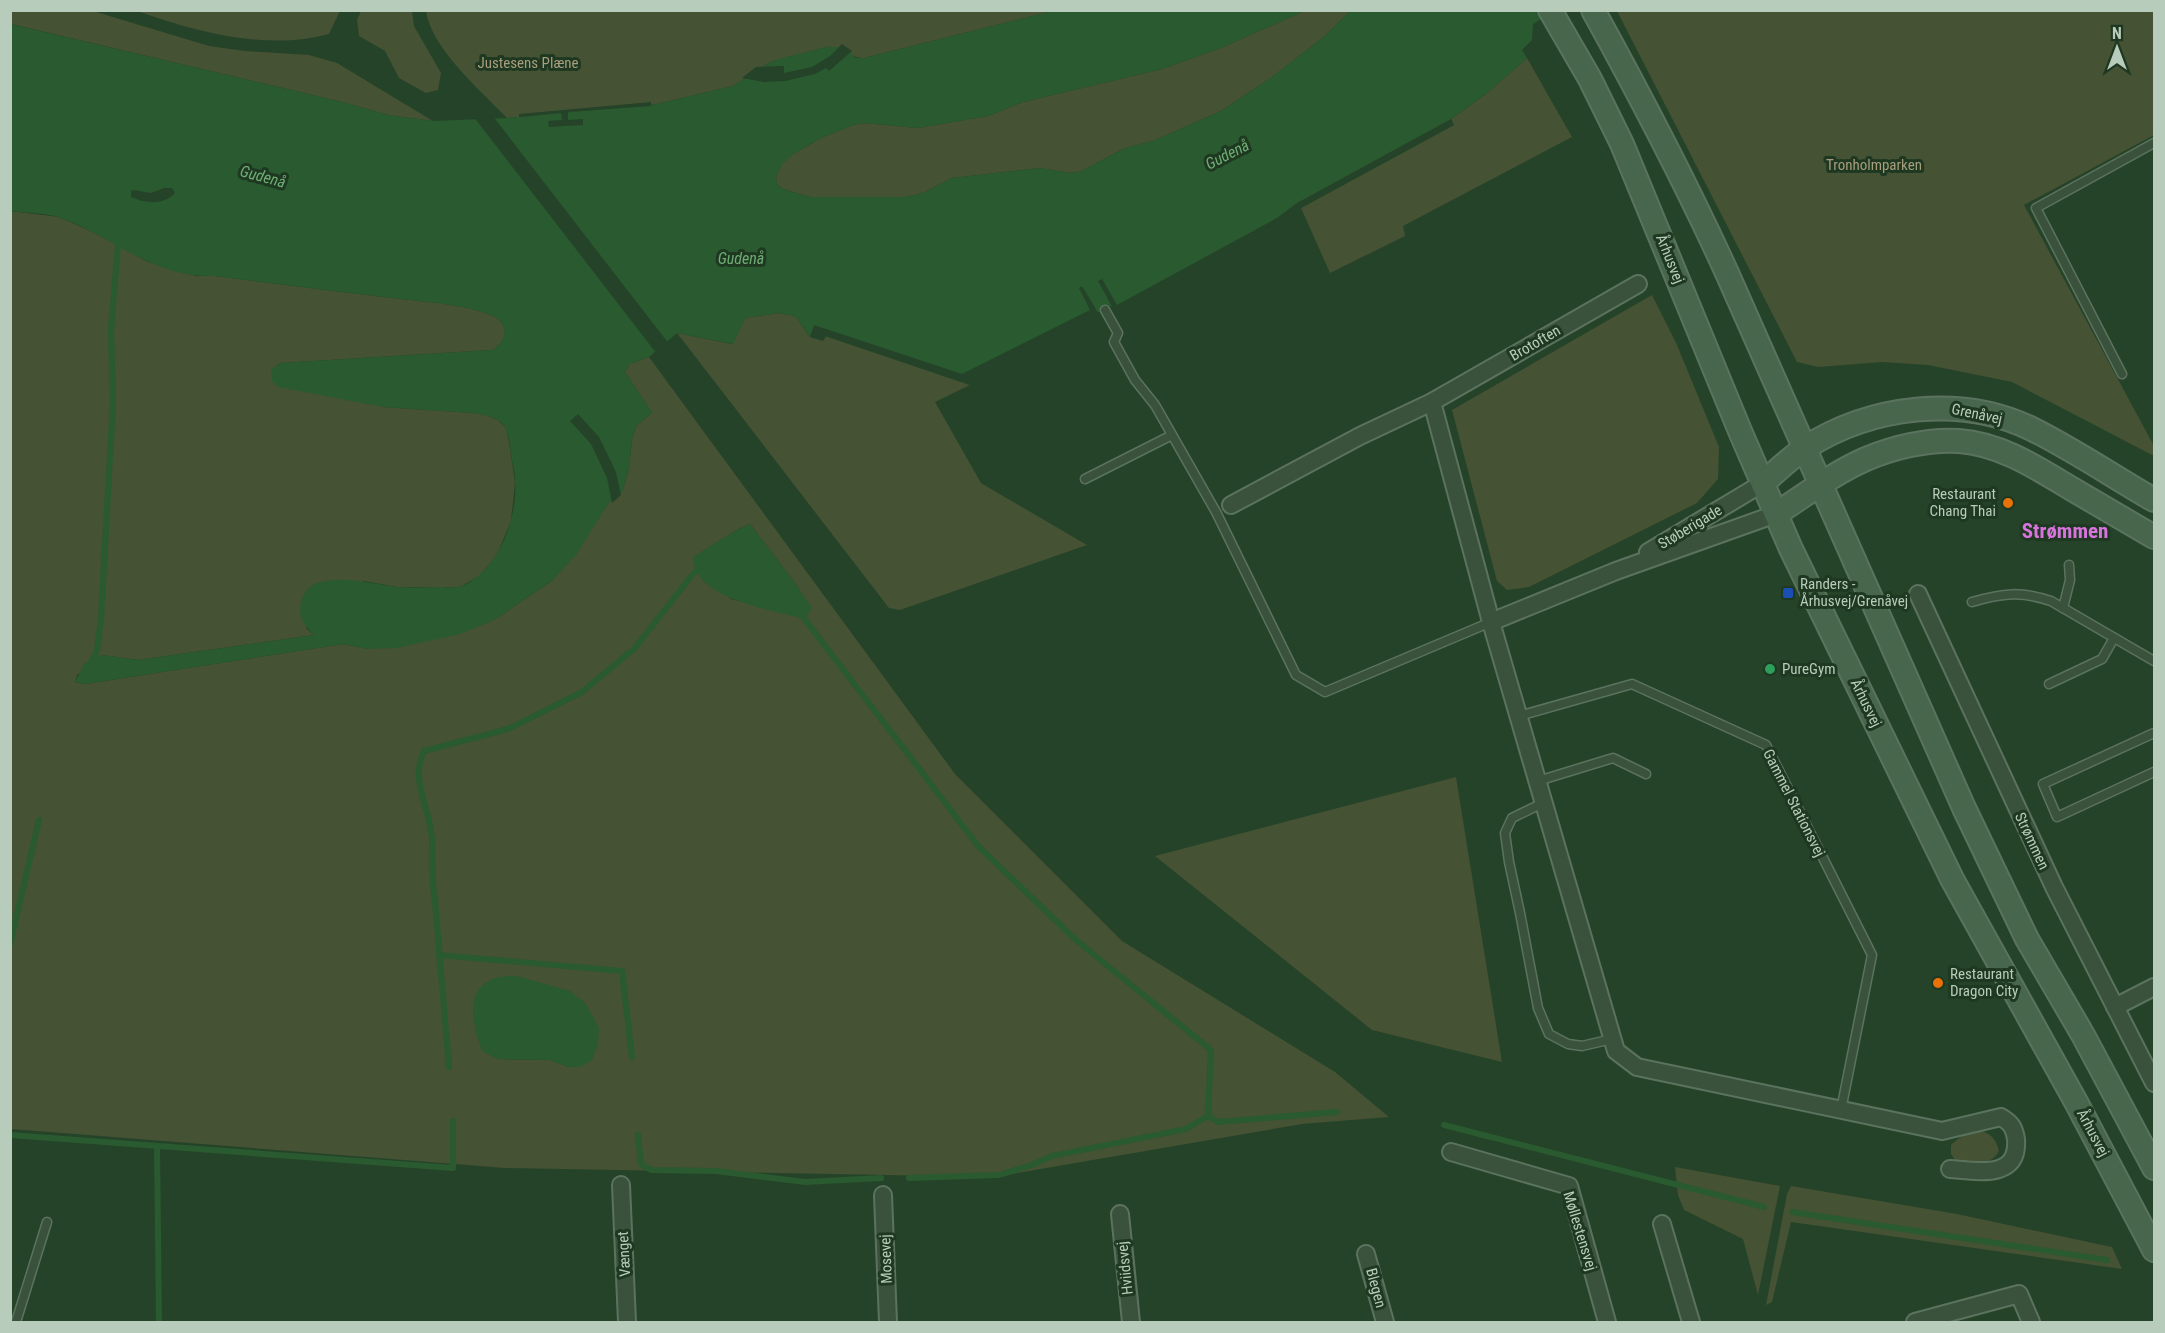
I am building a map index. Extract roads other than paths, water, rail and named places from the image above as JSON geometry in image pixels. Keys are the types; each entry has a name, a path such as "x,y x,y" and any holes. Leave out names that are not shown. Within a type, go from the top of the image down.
{"main road":[{"path":"1593,10 1646,105 1687,187 1964,808 2027,939 2083,1035 2154,1168"},
{"name":"Århusvej","path":"1551,13 1590,79 1622,144 1791,549 1952,879 2071,1092 2154,1250"},
{"name":"Grenåvej","path":"1763,483 1805,448 1850,425 1911,410 1948,407 1988,414 2030,428 2154,500"},
{"name":"Grenåvej","path":"1776,514 1821,484 1865,459 1932,441 1960,441 1990,447 2024,460 2154,537"}],"street":[{"name":"Brotoften","path":"1231,505 1360,436 1432,402 1638,284"},
{"path":"1432,402 1491,622 1616,1052 1637,1067 1942,1131 2001,1117 2015,1130 2016,1152 2004,1167 1992,1172 1950,1169"},
{"name":"Støberigade","path":"1616,571 1763,483"},
{"name":"Støberigade","path":"1491,622 1616,571 1776,514"},
{"name":"Strømmen","path":"1918,594 1936,619 2054,887 2154,1083"},
{"path":"2115,1007 2154,987"},
{"name":"Møllestensvej","path":"1451,1152 1569,1186 1607,1323"},
{"name":"Vænget","path":"621,1185 627,1323"},
{"name":"Mosevej","path":"883,1195 888,1323"},
{"name":"Hviidsvej","path":"1120,1214 1131,1323"},
{"path":"1662,1224 1691,1323"},
{"name":"Blegen","path":"1366,1254 1385,1323"},
{"path":"1915,1323 1951,1318 2019,1294 2031,1323"}],"lane":[{"path":"2122,374 2036,208 2154,143"},
{"path":"1105,310 1118,333 1114,342 1135,380 1155,405 1228,536 1296,675 1325,692 1491,622"},
{"path":"1085,479 1172,435"},
{"path":"2063,608 2069,587 2069,565"},
{"path":"1972,602 1994,595 2013,593 2033,595 2063,608 2154,661"},
{"path":"2049,684 2102,659 2114,638"},
{"name":"Gammel Stationsvej","path":"1519,716 1632,684 1766,745 1872,955 1841,1111"},
{"path":"2154,733 2043,784 2057,817 2154,772"},
{"path":"1538,781 1613,758 1646,774"},
{"path":"1545,802 1512,818 1505,833 1538,1008 1549,1034 1568,1044 1582,1046 1612,1039"},
{"path":"16,1323 46,1222"}],"water":[{"name":"Gudenå","path":"1053,11 1304,11 1221,48 1162,69 1023,102 988,116 918,128 864,123 853,125 821,138 793,154 783,163 776,176 777,184 783,189 810,197 905,197 923,193 952,178 1040,168 1071,173 1082,171 1125,148 1153,141 1221,111 1271,78 1325,36 1350,11 1555,11 1533,24 1532,40 1522,50 1527,58 1487,93 1451,119 1454,125 1301,208 1282,223 1120,312 1111,306 973,376 970,385 826,336 823,341 810,337 795,316 778,313 745,318 733,344 677,333 649,357 629,364 625,372 652,413 636,426 623,490 610,501 576,555 553,580 494,620 460,634 397,648 368,649 343,644 85,684 75,682 84,664 102,655 138,660 314,635 304,623 300,610 302,599 308,589 318,583 345,580 398,587 454,587 462,586 475,579 486,568 503,542 513,511 515,474 508,437 502,423 491,417 473,413 383,407 278,387 272,381 271,370 281,363 492,350 501,342 504,328 493,316 457,306 181,273 142,259 75,223 43,214 11,211 10,24 346,103 388,115 433,121 507,118 657,104 733,86 770,62 827,47 843,47 856,58 864,58","holes":["164,188 172,188 175,193 159,202 142,201 131,197 131,191 134,190 151,193"]},
{"path":"750,524 812,608 804,619 755,607 720,593 706,583 696,571 693,557"},
{"path":"517,976 570,991 586,1004 599,1028 598,1044 592,1060 580,1067 569,1067 550,1060 498,1059 482,1051 474,1023 476,994 492,979"}],"waterway":[{"path":"89,666 97,651 101,618 113,403 111,330 118,245 123,241"},
{"path":"449,1067 433,884 431,828 419,773 424,751 508,729 582,692 635,648 702,564"},
{"path":"800,613 979,847 1076,940 1211,1050 1208,1116 1186,1129 1052,1156 999,1175 909,1178"},
{"path":"10,944 39,820"},
{"path":"439,955 622,971 632,1057"},
{"path":"1208,1116 1218,1122 1337,1112"},
{"path":"10,1135 453,1168 453,1121"},
{"path":"1444,1125 1764,1207"},
{"path":"638,1135 641,1164 651,1170 716,1171 805,1182 881,1178"},
{"path":"157,1146 159,1322"},
{"path":"1792,1212 2107,1260"}],"place":[{"name":"Restaurant Chang Thai","path":"2008,503"},
{"name":"Randers - Århusvej/Grenåvej","path":"1788,593"},
{"name":"PureGym","path":"1770,669"},
{"name":"Restaurant Dragon City","path":"1938,983"}],"district":[{"name":"Strømmen","path":"2065,531"}],"park label":[{"name":"Justesens Plæne","path":"528,63"},
{"name":"Tronholmparken","path":"1874,165"}]}
